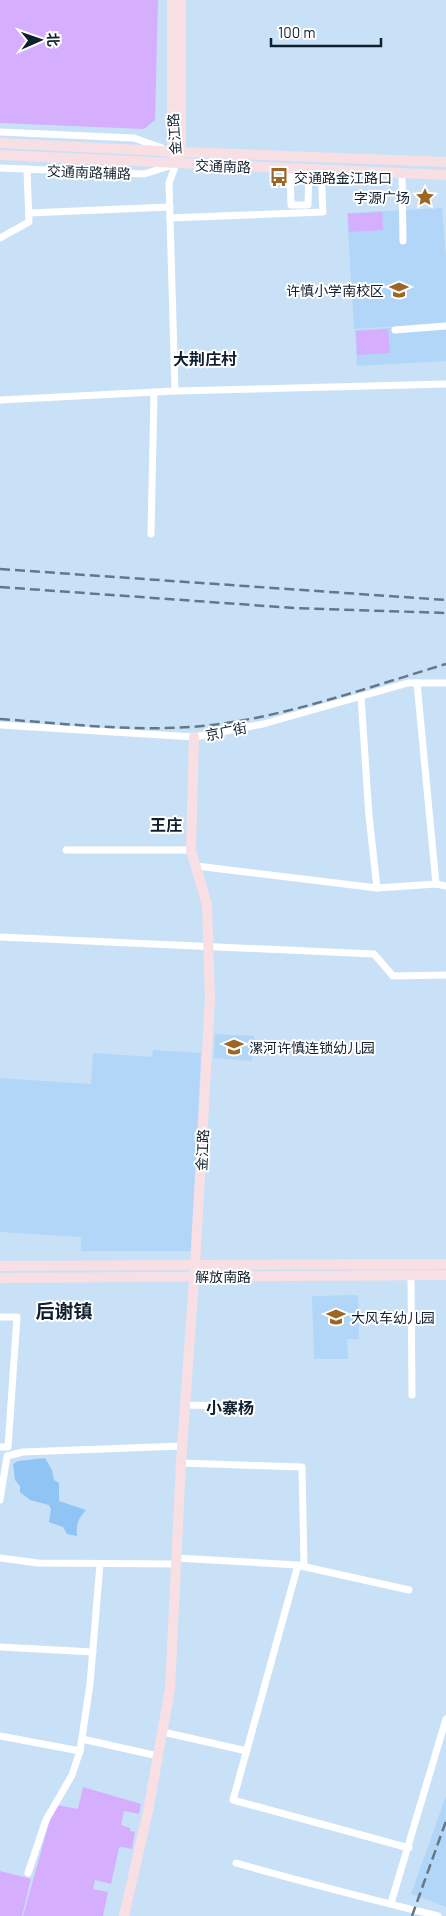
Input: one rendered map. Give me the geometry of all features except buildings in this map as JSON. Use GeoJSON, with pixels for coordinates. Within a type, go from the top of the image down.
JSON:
{"type":"FeatureCollection","features":[{"type":"Feature","properties":{"kind":"main road","name":"金江路"},"geometry":{"type":"LineString","coordinates":[[172,0],[176,164]]}},
{"type":"Feature","properties":{"kind":"main road","name":"金江路"},"geometry":{"type":"LineString","coordinates":[[176,152],[181,0]]}},
{"type":"Feature","properties":{"kind":"main road","name":"交通南路"},"geometry":{"type":"LineString","coordinates":[[0,143],[176,152],[446,162]]}},
{"type":"Feature","properties":{"kind":"main road","name":"交通南路"},"geometry":{"type":"LineString","coordinates":[[0,155],[446,175]]}},
{"type":"Feature","properties":{"kind":"main road"},"geometry":{"type":"LineString","coordinates":[[388,160],[388,173]]}},
{"type":"Feature","properties":{"kind":"main road","name":"金江路"},"geometry":{"type":"LineString","coordinates":[[124,1916],[163,1732],[170,1689],[181,1463],[195,1265],[210,998],[207,906],[191,850],[194,737]]}},
{"type":"Feature","properties":{"kind":"main road","name":"解放南路"},"geometry":{"type":"LineString","coordinates":[[0,1266],[446,1264]]}},
{"type":"Feature","properties":{"kind":"main road","name":"解放南路"},"geometry":{"type":"LineString","coordinates":[[0,1278],[446,1276]]}},
{"type":"Feature","properties":{"kind":"street"},"geometry":{"type":"LineString","coordinates":[[0,132],[134,138],[176,152]]}},
{"type":"Feature","properties":{"kind":"street"},"geometry":{"type":"LineString","coordinates":[[175,391],[169,183],[176,164]]}},
{"type":"Feature","properties":{"kind":"street","name":"交通南路辅路"},"geometry":{"type":"LineString","coordinates":[[0,168],[144,174],[176,164]]}},
{"type":"Feature","properties":{"kind":"street"},"geometry":{"type":"LineString","coordinates":[[290,168],[291,205],[308,205],[309,169]]}},
{"type":"Feature","properties":{"kind":"street"},"geometry":{"type":"LineString","coordinates":[[0,238],[29,222],[27,170]]}},
{"type":"Feature","properties":{"kind":"street"},"geometry":{"type":"LineString","coordinates":[[170,218],[322,212],[321,170]]}},
{"type":"Feature","properties":{"kind":"street"},"geometry":{"type":"LineString","coordinates":[[402,173],[403,241]]}},
{"type":"Feature","properties":{"kind":"street"},"geometry":{"type":"LineString","coordinates":[[29,213],[170,208]]}},
{"type":"Feature","properties":{"kind":"street"},"geometry":{"type":"LineString","coordinates":[[395,330],[446,326]]}},
{"type":"Feature","properties":{"kind":"street"},"geometry":{"type":"LineString","coordinates":[[0,400],[175,391],[446,384]]}},
{"type":"Feature","properties":{"kind":"street"},"geometry":{"type":"LineString","coordinates":[[151,534],[154,392]]}},
{"type":"Feature","properties":{"kind":"street","name":"京广街"},"geometry":{"type":"LineString","coordinates":[[0,725],[194,737],[264,724],[408,683],[446,683]]}},
{"type":"Feature","properties":{"kind":"street"},"geometry":{"type":"LineString","coordinates":[[417,683],[436,884]]}},
{"type":"Feature","properties":{"kind":"street"},"geometry":{"type":"LineString","coordinates":[[361,697],[368,816],[377,888]]}},
{"type":"Feature","properties":{"kind":"street"},"geometry":{"type":"LineString","coordinates":[[66,850],[191,850]]}},
{"type":"Feature","properties":{"kind":"street"},"geometry":{"type":"LineString","coordinates":[[196,866],[377,888],[436,884],[446,886]]}},
{"type":"Feature","properties":{"kind":"street"},"geometry":{"type":"LineString","coordinates":[[0,936],[374,954],[393,976],[446,975]]}},
{"type":"Feature","properties":{"kind":"street"},"geometry":{"type":"LineString","coordinates":[[411,1276],[412,1395]]}},
{"type":"Feature","properties":{"kind":"street"},"geometry":{"type":"LineString","coordinates":[[0,1317],[17,1317],[8,1447],[0,1447]]}},
{"type":"Feature","properties":{"kind":"street"},"geometry":{"type":"LineString","coordinates":[[185,1405],[226,1406]]}},
{"type":"Feature","properties":{"kind":"street"},"geometry":{"type":"LineString","coordinates":[[0,1500],[7,1456],[23,1452],[182,1446]]}},
{"type":"Feature","properties":{"kind":"street"},"geometry":{"type":"LineString","coordinates":[[181,1463],[302,1467],[301,1566],[233,1800],[409,1848]]}},
{"type":"Feature","properties":{"kind":"street"},"geometry":{"type":"LineString","coordinates":[[0,1558],[38,1563],[100,1564],[176,1561],[301,1566],[409,1590]]}},
{"type":"Feature","properties":{"kind":"street"},"geometry":{"type":"LineString","coordinates":[[28,1873],[46,1820],[72,1775],[80,1751],[90,1684],[100,1564]]}},
{"type":"Feature","properties":{"kind":"street"},"geometry":{"type":"LineString","coordinates":[[0,1647],[93,1652]]}},
{"type":"Feature","properties":{"kind":"street"},"geometry":{"type":"LineString","coordinates":[[391,1904],[446,1719]]}},
{"type":"Feature","properties":{"kind":"street"},"geometry":{"type":"LineString","coordinates":[[163,1732],[247,1751]]}},
{"type":"Feature","properties":{"kind":"street"},"geometry":{"type":"LineString","coordinates":[[0,1736],[80,1751]]}},
{"type":"Feature","properties":{"kind":"street"},"geometry":{"type":"LineString","coordinates":[[82,1739],[158,1756]]}},
{"type":"Feature","properties":{"kind":"street"},"geometry":{"type":"LineString","coordinates":[[236,1863],[326,1889],[355,1894],[438,1916]]}},
{"type":"Feature","properties":{"kind":"shaded area"},"geometry":{"type":"Polygon","coordinates":[[[0,0],[158,0],[155,120],[144,129],[0,123],[0,0]]]}},
{"type":"Feature","properties":{"kind":"shaded area","name":"许慎小学南校区"},"geometry":{"type":"Polygon","coordinates":[[[442,208],[446,258],[446,323],[354,329],[347,213],[442,208]]]}},
{"type":"Feature","properties":{"kind":"shaded area"},"geometry":{"type":"Polygon","coordinates":[[[382,212],[383,230],[349,232],[348,214],[382,212]]]}},
{"type":"Feature","properties":{"kind":"shaded area"},"geometry":{"type":"Polygon","coordinates":[[[446,324],[446,361],[357,366],[355,330],[446,324]]]}},
{"type":"Feature","properties":{"kind":"shaded area"},"geometry":{"type":"Polygon","coordinates":[[[388,329],[390,353],[357,355],[356,331],[388,329]]]}},
{"type":"Feature","properties":{"kind":"shaded area","name":"漯河许慎连锁幼儿园"},"geometry":{"type":"Polygon","coordinates":[[[215,1034],[254,1036],[252,1061],[214,1058],[215,1034]]]}},
{"type":"Feature","properties":{"kind":"shaded area"},"geometry":{"type":"Polygon","coordinates":[[[153,1050],[201,1053],[192,1251],[81,1251],[81,1237],[0,1232],[0,1078],[91,1084],[93,1053],[152,1057],[153,1050]]]}},
{"type":"Feature","properties":{"kind":"shaded area","name":"大风车幼儿园"},"geometry":{"type":"Polygon","coordinates":[[[358,1295],[359,1339],[347,1339],[348,1359],[314,1359],[312,1296],[358,1295]]]}},
{"type":"Feature","properties":{"kind":"shaded area"},"geometry":{"type":"Polygon","coordinates":[[[45,1458],[52,1470],[54,1480],[59,1483],[59,1501],[86,1510],[78,1522],[77,1536],[67,1534],[63,1527],[49,1522],[51,1509],[49,1505],[30,1500],[20,1492],[20,1486],[15,1480],[13,1464],[18,1461],[45,1458]]]}},
{"type":"Feature","properties":{"kind":"shaded area"},"geometry":{"type":"Polygon","coordinates":[[[83,1787],[141,1804],[139,1814],[124,1811],[121,1825],[135,1832],[132,1849],[119,1848],[111,1884],[95,1880],[93,1889],[108,1892],[103,1916],[23,1916],[51,1816],[57,1805],[78,1809],[83,1787]]]}},
{"type":"Feature","properties":{"kind":"shaded area"},"geometry":{"type":"Polygon","coordinates":[[[446,1796],[446,1907],[411,1894],[446,1796]]]}},
{"type":"Feature","properties":{"kind":"shaded area"},"geometry":{"type":"Polygon","coordinates":[[[0,1871],[31,1879],[22,1916],[0,1916],[0,1871]]]}},
{"type":"Feature","properties":{"kind":"railway"},"geometry":{"type":"LineString","coordinates":[[0,569],[446,600]]}},
{"type":"Feature","properties":{"kind":"railway"},"geometry":{"type":"LineString","coordinates":[[0,587],[294,608],[446,613]]}},
{"type":"Feature","properties":{"kind":"railway"},"geometry":{"type":"LineString","coordinates":[[0,719],[133,728],[212,725],[301,707],[446,664]]}},
{"type":"Feature","properties":{"kind":"railway"},"geometry":{"type":"LineString","coordinates":[[412,1916],[446,1821]]}},
{"type":"Feature","properties":{"kind":"place","name":"交通路金江路口"},"geometry":{"type":"Point","coordinates":[279,177]}},
{"type":"Feature","properties":{"kind":"place","name":"字源广场"},"geometry":{"type":"Point","coordinates":[425,197]}},
{"type":"Feature","properties":{"kind":"place","name":"许慎小学南校区"},"geometry":{"type":"Point","coordinates":[399,290]}},
{"type":"Feature","properties":{"kind":"place","name":"漯河许慎连锁幼儿园"},"geometry":{"type":"Point","coordinates":[234,1047]}},
{"type":"Feature","properties":{"kind":"place","name":"大风车幼儿园"},"geometry":{"type":"Point","coordinates":[336,1317]}},
{"type":"Feature","properties":{"kind":"district","name":"大荆庄村"},"geometry":{"type":"Point","coordinates":[205,358]}},
{"type":"Feature","properties":{"kind":"district","name":"王庄"},"geometry":{"type":"Point","coordinates":[166,824]}},
{"type":"Feature","properties":{"kind":"district","name":"后谢镇"},"geometry":{"type":"Point","coordinates":[64,1310]}},
{"type":"Feature","properties":{"kind":"district","name":"小寨杨"},"geometry":{"type":"Point","coordinates":[230,1407]}}]}
